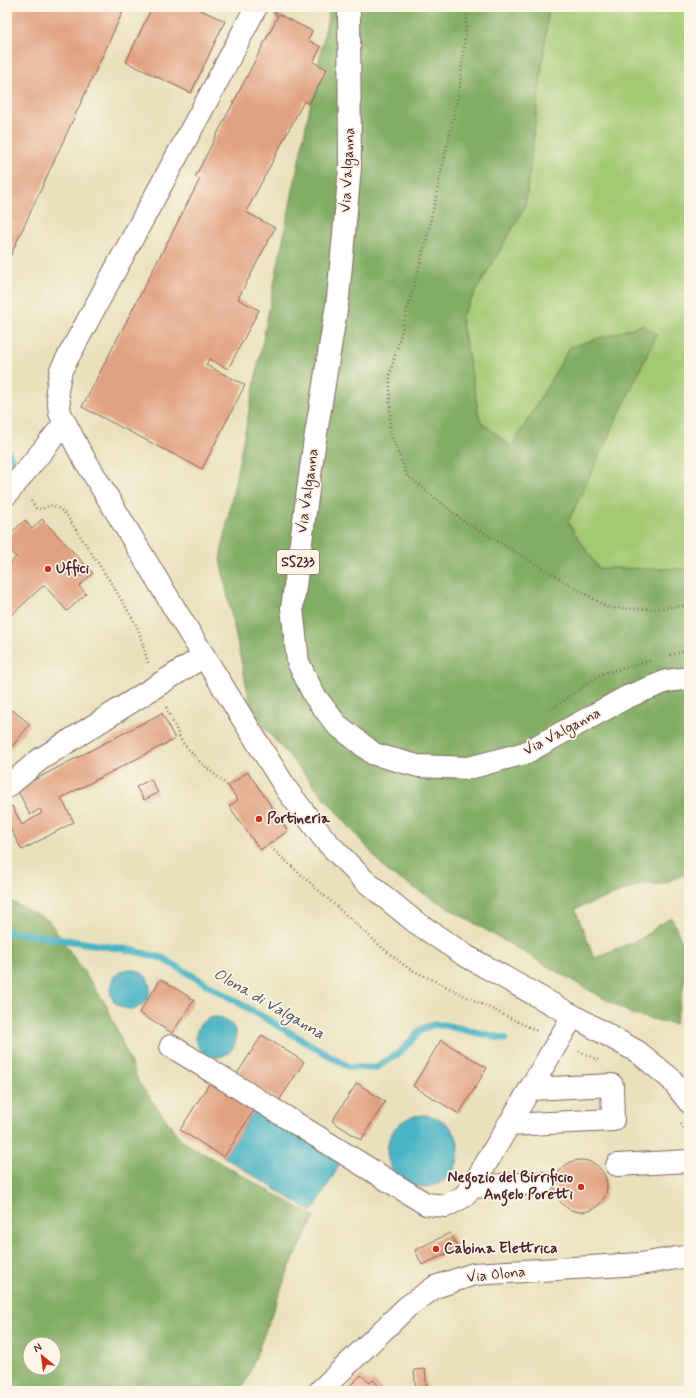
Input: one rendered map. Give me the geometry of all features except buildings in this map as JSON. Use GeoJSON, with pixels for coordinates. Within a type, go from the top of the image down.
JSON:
{"type":"FeatureCollection","features":[{"type":"Feature","properties":{"kind":"main road"},"geometry":{"type":"LineString","coordinates":[[256,7],[208,100],[61,370],[56,390],[60,413],[79,450],[287,790],[325,840],[364,880],[414,921],[466,956],[638,1052],[672,1079],[683,1110]]}},
{"type":"Feature","properties":{"kind":"main road","name":"Via Valganna"},"geometry":{"type":"LineString","coordinates":[[349,7],[350,168],[338,298],[314,446],[292,608],[298,662],[314,695],[336,724],[374,754],[418,766],[469,768],[525,753],[627,697],[667,681],[689,678]]}},
{"type":"Feature","properties":{"kind":"main road"},"geometry":{"type":"LineString","coordinates":[[12,488],[65,422]]}},
{"type":"Feature","properties":{"kind":"main road"},"geometry":{"type":"LineString","coordinates":[[7,787],[39,760],[204,656]]}},
{"type":"Feature","properties":{"kind":"main road"},"geometry":{"type":"LineString","coordinates":[[171,1046],[426,1204],[446,1206],[463,1197],[472,1187],[573,1016]]}},
{"type":"Feature","properties":{"kind":"main road"},"geometry":{"type":"LineString","coordinates":[[508,1125],[613,1120],[612,1085],[530,1089]]}},
{"type":"Feature","properties":{"kind":"main road"},"geometry":{"type":"LineString","coordinates":[[617,1165],[689,1161]]}},
{"type":"Feature","properties":{"kind":"main road"},"geometry":{"type":"LineString","coordinates":[[472,1187],[543,1183]]}},
{"type":"Feature","properties":{"kind":"main road","name":"Via Olona"},"geometry":{"type":"LineString","coordinates":[[320,1391],[407,1307],[435,1286],[474,1274],[640,1264],[689,1256]]}},
{"type":"Feature","properties":{"kind":"path"},"geometry":{"type":"LineString","coordinates":[[468,7],[460,86],[427,237],[390,374],[390,432],[407,475],[462,520],[609,608],[655,609],[689,605]]}},
{"type":"Feature","properties":{"kind":"path"},"geometry":{"type":"LineString","coordinates":[[12,488],[36,508],[41,509],[52,505],[60,508],[67,516],[133,619],[139,631],[150,670]]}},
{"type":"Feature","properties":{"kind":"path"},"geometry":{"type":"LineString","coordinates":[[166,706],[182,742],[198,760],[228,786]]}},
{"type":"Feature","properties":{"kind":"path"},"geometry":{"type":"LineString","coordinates":[[268,845],[386,951],[408,968],[602,1062]]}},
{"type":"Feature","properties":{"kind":"path"},"geometry":{"type":"LineString","coordinates":[[683,1110],[689,1135]]}},
{"type":"Feature","properties":{"kind":"green space"},"geometry":{"type":"Polygon","coordinates":[[[330,7],[549,7],[525,207],[461,317],[480,421],[512,447],[570,347],[642,325],[657,334],[568,522],[598,568],[689,569],[689,872],[662,884],[643,884],[575,909],[594,958],[642,938],[660,924],[672,918],[689,961],[675,1024],[633,1015],[389,873],[252,713],[220,559],[330,7]]]}},
{"type":"Feature","properties":{"kind":"green space"},"geometry":{"type":"Polygon","coordinates":[[[549,7],[689,7],[689,569],[598,568],[568,522],[657,334],[570,347],[512,447],[480,421],[461,317],[525,207],[549,7]]]}},
{"type":"Feature","properties":{"kind":"green space"},"geometry":{"type":"Polygon","coordinates":[[[7,899],[49,921],[107,1006],[139,1083],[182,1141],[315,1217],[290,1266],[249,1374],[241,1391],[7,1391],[7,899]]]}},
{"type":"Feature","properties":{"kind":"water"},"geometry":{"type":"Polygon","coordinates":[[[134,969],[141,972],[147,978],[150,989],[149,997],[141,1006],[134,1009],[126,1009],[119,1006],[111,997],[110,985],[113,978],[122,970],[134,969]]]}},
{"type":"Feature","properties":{"kind":"water"},"geometry":{"type":"Polygon","coordinates":[[[220,1017],[227,1020],[233,1026],[236,1037],[235,1045],[227,1054],[220,1057],[212,1057],[205,1054],[197,1045],[196,1033],[199,1026],[208,1018],[220,1017]]]}},
{"type":"Feature","properties":{"kind":"water"},"geometry":{"type":"Polygon","coordinates":[[[256,1107],[343,1159],[312,1212],[224,1157],[256,1107]]]}},
{"type":"Feature","properties":{"kind":"water"},"geometry":{"type":"Polygon","coordinates":[[[423,1115],[443,1121],[453,1131],[459,1151],[453,1171],[443,1181],[423,1187],[403,1181],[393,1171],[387,1151],[393,1131],[403,1121],[423,1115]]]}},
{"type":"Feature","properties":{"kind":"waterway","name":"Olona di Valganna"},"geometry":{"type":"LineString","coordinates":[[7,449],[12,460]]}},
{"type":"Feature","properties":{"kind":"waterway","name":"Olona di Valganna"},"geometry":{"type":"LineString","coordinates":[[7,931],[130,950],[162,958],[349,1067],[375,1068],[399,1053],[421,1030],[431,1025],[444,1025],[505,1039]]}},
{"type":"Feature","properties":{"kind":"place","name":"Uffici"},"geometry":{"type":"Point","coordinates":[48,569]}},
{"type":"Feature","properties":{"kind":"place","name":"Portineria"},"geometry":{"type":"Point","coordinates":[259,819]}},
{"type":"Feature","properties":{"kind":"place","name":"Negozio del Birrificio Angelo Poretti"},"geometry":{"type":"Point","coordinates":[581,1187]}},
{"type":"Feature","properties":{"kind":"place","name":"Cabina Elettrica"},"geometry":{"type":"Point","coordinates":[436,1249]}}]}
